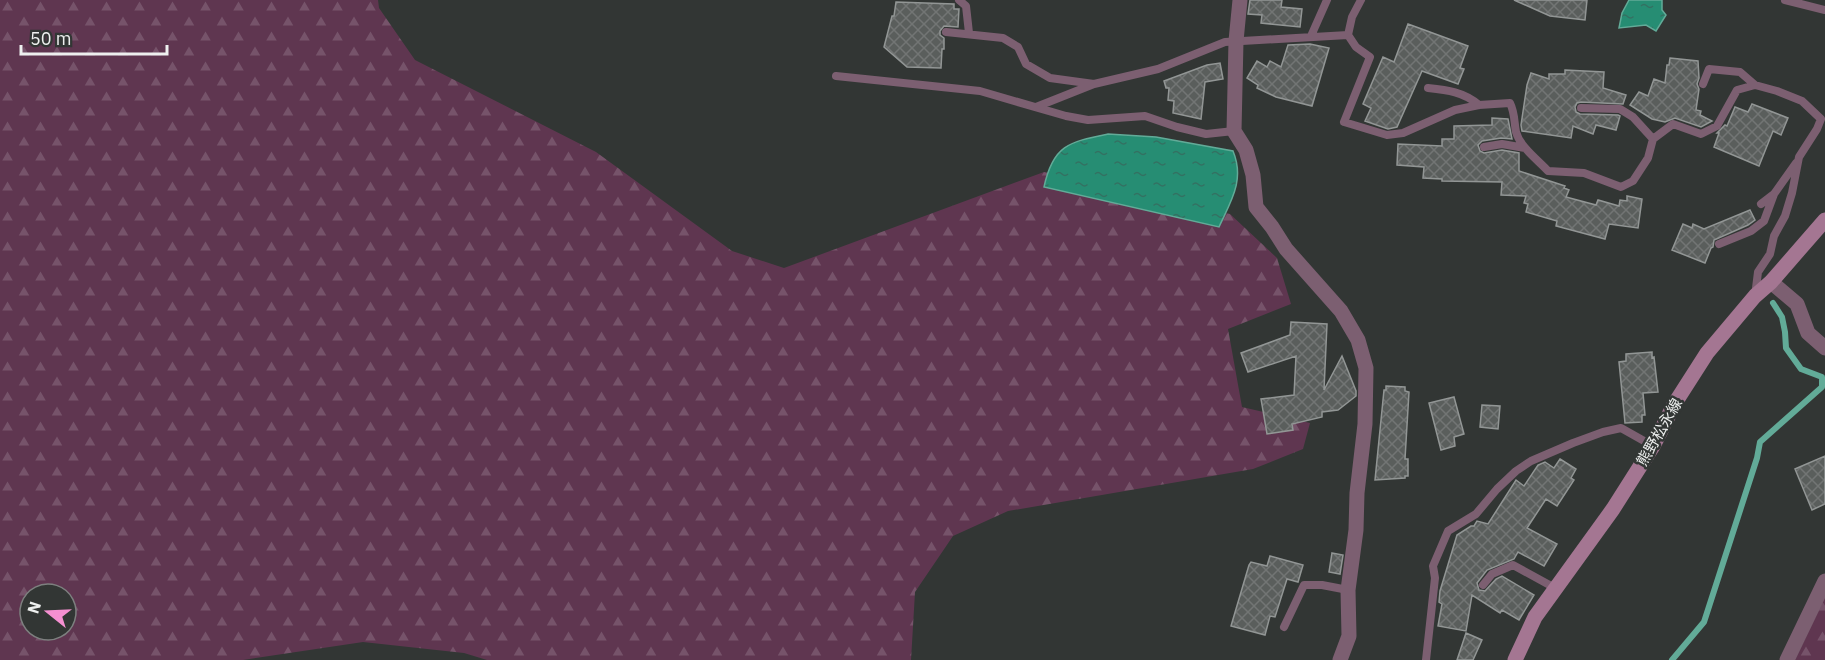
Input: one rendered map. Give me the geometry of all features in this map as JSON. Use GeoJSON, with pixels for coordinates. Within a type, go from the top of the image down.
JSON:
{"type":"FeatureCollection","features":[{"type":"Feature","properties":{"kind":"main road","name":"熊野松永線"},"geometry":{"type":"LineString","coordinates":[[1515,660],[1535,617],[1613,509],[1707,353],[1755,296],[1771,282],[1825,220]]}},
{"type":"Feature","properties":{"kind":"street"},"geometry":{"type":"LineString","coordinates":[[1240,0],[1236,41],[1234,131],[1246,150],[1256,207],[1272,226],[1286,249],[1341,311],[1358,340],[1366,368],[1365,424],[1356,493],[1356,530],[1348,590],[1349,636],[1340,660]]}},
{"type":"Feature","properties":{"kind":"street"},"geometry":{"type":"LineString","coordinates":[[1771,282],[1797,304],[1808,333],[1825,348]]}},
{"type":"Feature","properties":{"kind":"street"},"geometry":{"type":"LineString","coordinates":[[1787,660],[1825,581]]}},
{"type":"Feature","properties":{"kind":"lane"},"geometry":{"type":"LineString","coordinates":[[959,0],[966,6],[969,33]]}},
{"type":"Feature","properties":{"kind":"lane"},"geometry":{"type":"LineString","coordinates":[[1311,36],[1327,0]]}},
{"type":"Feature","properties":{"kind":"lane"},"geometry":{"type":"LineString","coordinates":[[1361,0],[1352,17],[1348,35],[1356,47],[1370,57],[1344,122],[1387,135],[1403,132],[1455,110],[1479,105],[1510,103],[1514,112],[1517,135],[1525,148],[1548,171],[1584,173],[1621,187],[1633,181],[1648,158],[1653,139],[1673,124],[1701,134],[1717,126],[1737,90],[1755,85]]}},
{"type":"Feature","properties":{"kind":"lane"},"geometry":{"type":"LineString","coordinates":[[1785,0],[1825,10]]}},
{"type":"Feature","properties":{"kind":"lane"},"geometry":{"type":"LineString","coordinates":[[946,32],[1003,38],[1018,47],[1026,64],[1050,78],[1094,84]]}},
{"type":"Feature","properties":{"kind":"lane"},"geometry":{"type":"LineString","coordinates":[[1035,107],[1094,84],[1158,69],[1225,42],[1348,35]]}},
{"type":"Feature","properties":{"kind":"lane"},"geometry":{"type":"LineString","coordinates":[[1703,84],[1709,69],[1740,72],[1755,85],[1802,101],[1821,119],[1817,129],[1774,194],[1764,221],[1751,231],[1719,244]]}},
{"type":"Feature","properties":{"kind":"lane"},"geometry":{"type":"LineString","coordinates":[[836,76],[980,91],[1066,116],[1088,120],[1145,116],[1206,134],[1234,131]]}},
{"type":"Feature","properties":{"kind":"lane"},"geometry":{"type":"LineString","coordinates":[[1428,88],[1469,96],[1479,105]]}},
{"type":"Feature","properties":{"kind":"lane"},"geometry":{"type":"LineString","coordinates":[[1581,108],[1620,110],[1633,117],[1653,139]]}},
{"type":"Feature","properties":{"kind":"lane"},"geometry":{"type":"LineString","coordinates":[[1484,147],[1502,144],[1525,148]]}},
{"type":"Feature","properties":{"kind":"lane"},"geometry":{"type":"LineString","coordinates":[[1755,296],[1758,272],[1770,254],[1774,236],[1785,216],[1799,157]]}},
{"type":"Feature","properties":{"kind":"lane"},"geometry":{"type":"LineString","coordinates":[[1761,204],[1774,194]]}},
{"type":"Feature","properties":{"kind":"lane"},"geometry":{"type":"LineString","coordinates":[[1426,660],[1435,578],[1433,566],[1448,531],[1476,514],[1516,471],[1531,461],[1573,443],[1621,428],[1653,446]]}},
{"type":"Feature","properties":{"kind":"lane"},"geometry":{"type":"LineString","coordinates":[[1483,585],[1492,574],[1513,565],[1555,588]]}},
{"type":"Feature","properties":{"kind":"lane"},"geometry":{"type":"LineString","coordinates":[[1284,627],[1304,585],[1322,585],[1348,590]]}},
{"type":"Feature","properties":{"kind":"green space"},"geometry":{"type":"Polygon","coordinates":[[[0,0],[378,0],[379,8],[415,60],[596,152],[732,251],[784,268],[1044,172],[1230,214],[1277,258],[1291,304],[1228,329],[1242,407],[1310,423],[1303,449],[1253,469],[1008,511],[953,536],[915,592],[911,660],[487,660],[464,653],[363,642],[243,660],[0,660],[0,0]]]}},
{"type":"Feature","properties":{"kind":"green space"},"geometry":{"type":"Polygon","coordinates":[[[1825,597],[1825,660],[1795,660],[1825,597]]]}},
{"type":"Feature","properties":{"kind":"water"},"geometry":{"type":"Polygon","coordinates":[[[1629,0],[1662,0],[1662,10],[1666,15],[1656,31],[1646,25],[1619,28],[1622,13],[1629,0]]]}},
{"type":"Feature","properties":{"kind":"water"},"geometry":{"type":"Polygon","coordinates":[[[1108,134],[1156,137],[1233,151],[1238,171],[1237,181],[1232,199],[1219,227],[1044,187],[1052,162],[1065,148],[1073,143],[1108,134]]]}},
{"type":"Feature","properties":{"kind":"building"},"geometry":{"type":"Polygon","coordinates":[[[1250,0],[1282,0],[1281,7],[1302,9],[1300,27],[1261,23],[1262,15],[1248,14],[1250,0]]]}},
{"type":"Feature","properties":{"kind":"building"},"geometry":{"type":"Polygon","coordinates":[[[1514,0],[1587,0],[1585,20],[1550,16],[1514,0]]]}},
{"type":"Feature","properties":{"kind":"building"},"geometry":{"type":"Polygon","coordinates":[[[896,2],[954,4],[954,9],[959,9],[958,27],[944,26],[940,31],[940,35],[944,38],[941,68],[907,67],[884,47],[896,2]]]}},
{"type":"Feature","properties":{"kind":"building"},"geometry":{"type":"Polygon","coordinates":[[[1408,24],[1468,46],[1460,68],[1464,69],[1458,84],[1422,71],[1397,127],[1388,129],[1365,121],[1371,108],[1363,104],[1383,57],[1394,62],[1408,24]]]}},
{"type":"Feature","properties":{"kind":"building"},"geometry":{"type":"Polygon","coordinates":[[[1310,44],[1329,48],[1312,106],[1276,97],[1257,88],[1258,85],[1247,78],[1257,61],[1267,67],[1270,61],[1281,67],[1288,45],[1310,44]]]}},
{"type":"Feature","properties":{"kind":"building"},"geometry":{"type":"Polygon","coordinates":[[[1670,58],[1698,61],[1697,84],[1699,89],[1696,110],[1701,111],[1700,115],[1712,121],[1701,127],[1675,118],[1665,122],[1652,119],[1630,105],[1639,92],[1648,96],[1654,79],[1665,83],[1670,58]]]}},
{"type":"Feature","properties":{"kind":"building"},"geometry":{"type":"Polygon","coordinates":[[[1220,63],[1223,79],[1205,82],[1201,119],[1173,113],[1174,101],[1168,100],[1169,88],[1166,88],[1164,81],[1207,65],[1220,63]]]}},
{"type":"Feature","properties":{"kind":"building"},"geometry":{"type":"Polygon","coordinates":[[[1565,70],[1604,72],[1603,88],[1626,95],[1623,104],[1581,102],[1575,107],[1576,112],[1580,114],[1620,116],[1616,130],[1596,125],[1593,134],[1573,126],[1571,138],[1522,131],[1527,85],[1531,73],[1549,79],[1549,74],[1565,74],[1565,70]]]}},
{"type":"Feature","properties":{"kind":"building"},"geometry":{"type":"Polygon","coordinates":[[[1752,104],[1788,118],[1781,135],[1773,131],[1759,166],[1714,147],[1719,133],[1717,133],[1725,125],[1727,126],[1735,107],[1748,112],[1752,104]]]}},
{"type":"Feature","properties":{"kind":"building"},"geometry":{"type":"Polygon","coordinates":[[[1492,118],[1508,119],[1512,139],[1482,141],[1478,145],[1480,151],[1484,153],[1502,150],[1519,153],[1519,171],[1565,186],[1564,188],[1569,190],[1566,197],[1596,205],[1598,200],[1619,206],[1620,200],[1627,201],[1627,196],[1642,199],[1638,228],[1609,224],[1605,239],[1556,226],[1557,221],[1526,212],[1528,204],[1524,203],[1526,196],[1501,195],[1502,182],[1442,181],[1442,179],[1423,178],[1424,167],[1397,165],[1398,144],[1442,146],[1442,139],[1454,139],[1454,126],[1492,125],[1492,118]]]}},
{"type":"Feature","properties":{"kind":"building"},"geometry":{"type":"Polygon","coordinates":[[[1750,210],[1755,220],[1714,240],[1705,263],[1672,250],[1683,224],[1692,228],[1693,224],[1704,229],[1750,210]]]}},
{"type":"Feature","properties":{"kind":"building"},"geometry":{"type":"Polygon","coordinates":[[[1291,322],[1327,324],[1324,390],[1342,356],[1356,396],[1338,410],[1322,412],[1322,417],[1292,424],[1293,430],[1267,434],[1261,399],[1294,395],[1296,356],[1248,372],[1241,353],[1290,335],[1291,322]]]}},
{"type":"Feature","properties":{"kind":"building"},"geometry":{"type":"Polygon","coordinates":[[[1652,352],[1658,392],[1643,393],[1645,415],[1642,415],[1642,422],[1625,423],[1619,362],[1626,361],[1626,354],[1652,352]]]}},
{"type":"Feature","properties":{"kind":"building"},"geometry":{"type":"Polygon","coordinates":[[[1386,386],[1405,387],[1405,391],[1409,392],[1405,459],[1408,459],[1408,476],[1375,480],[1384,390],[1386,386]]]}},
{"type":"Feature","properties":{"kind":"building"},"geometry":{"type":"Polygon","coordinates":[[[1454,397],[1464,434],[1454,437],[1455,446],[1441,450],[1429,403],[1454,397]]]}},
{"type":"Feature","properties":{"kind":"building"},"geometry":{"type":"Polygon","coordinates":[[[1482,405],[1500,406],[1498,429],[1480,427],[1482,405]]]}},
{"type":"Feature","properties":{"kind":"building"},"geometry":{"type":"Polygon","coordinates":[[[1825,456],[1825,504],[1812,510],[1795,469],[1825,456]]]}},
{"type":"Feature","properties":{"kind":"building"},"geometry":{"type":"Polygon","coordinates":[[[1560,459],[1576,469],[1571,478],[1574,480],[1557,506],[1546,499],[1527,528],[1557,544],[1544,566],[1518,552],[1514,559],[1487,570],[1477,583],[1479,590],[1485,591],[1502,576],[1534,595],[1519,620],[1502,610],[1500,613],[1472,595],[1466,631],[1438,626],[1442,604],[1439,602],[1440,591],[1457,535],[1474,526],[1477,521],[1488,524],[1516,480],[1524,486],[1538,465],[1545,462],[1554,468],[1560,459]]]}},
{"type":"Feature","properties":{"kind":"building"},"geometry":{"type":"Polygon","coordinates":[[[1332,553],[1343,555],[1340,574],[1329,572],[1332,553]]]}},
{"type":"Feature","properties":{"kind":"building"},"geometry":{"type":"Polygon","coordinates":[[[1270,556],[1303,565],[1298,582],[1287,579],[1275,617],[1270,616],[1265,635],[1231,626],[1249,565],[1251,562],[1267,566],[1270,556]]]}},
{"type":"Feature","properties":{"kind":"building"},"geometry":{"type":"Polygon","coordinates":[[[1466,633],[1482,640],[1473,660],[1457,660],[1466,633]]]}},
{"type":"Feature","properties":{"kind":"waterway"},"geometry":{"type":"LineString","coordinates":[[1672,660],[1704,622],[1757,458],[1760,442],[1822,387],[1822,377],[1801,369],[1786,348],[1782,317],[1773,303]]}}]}
